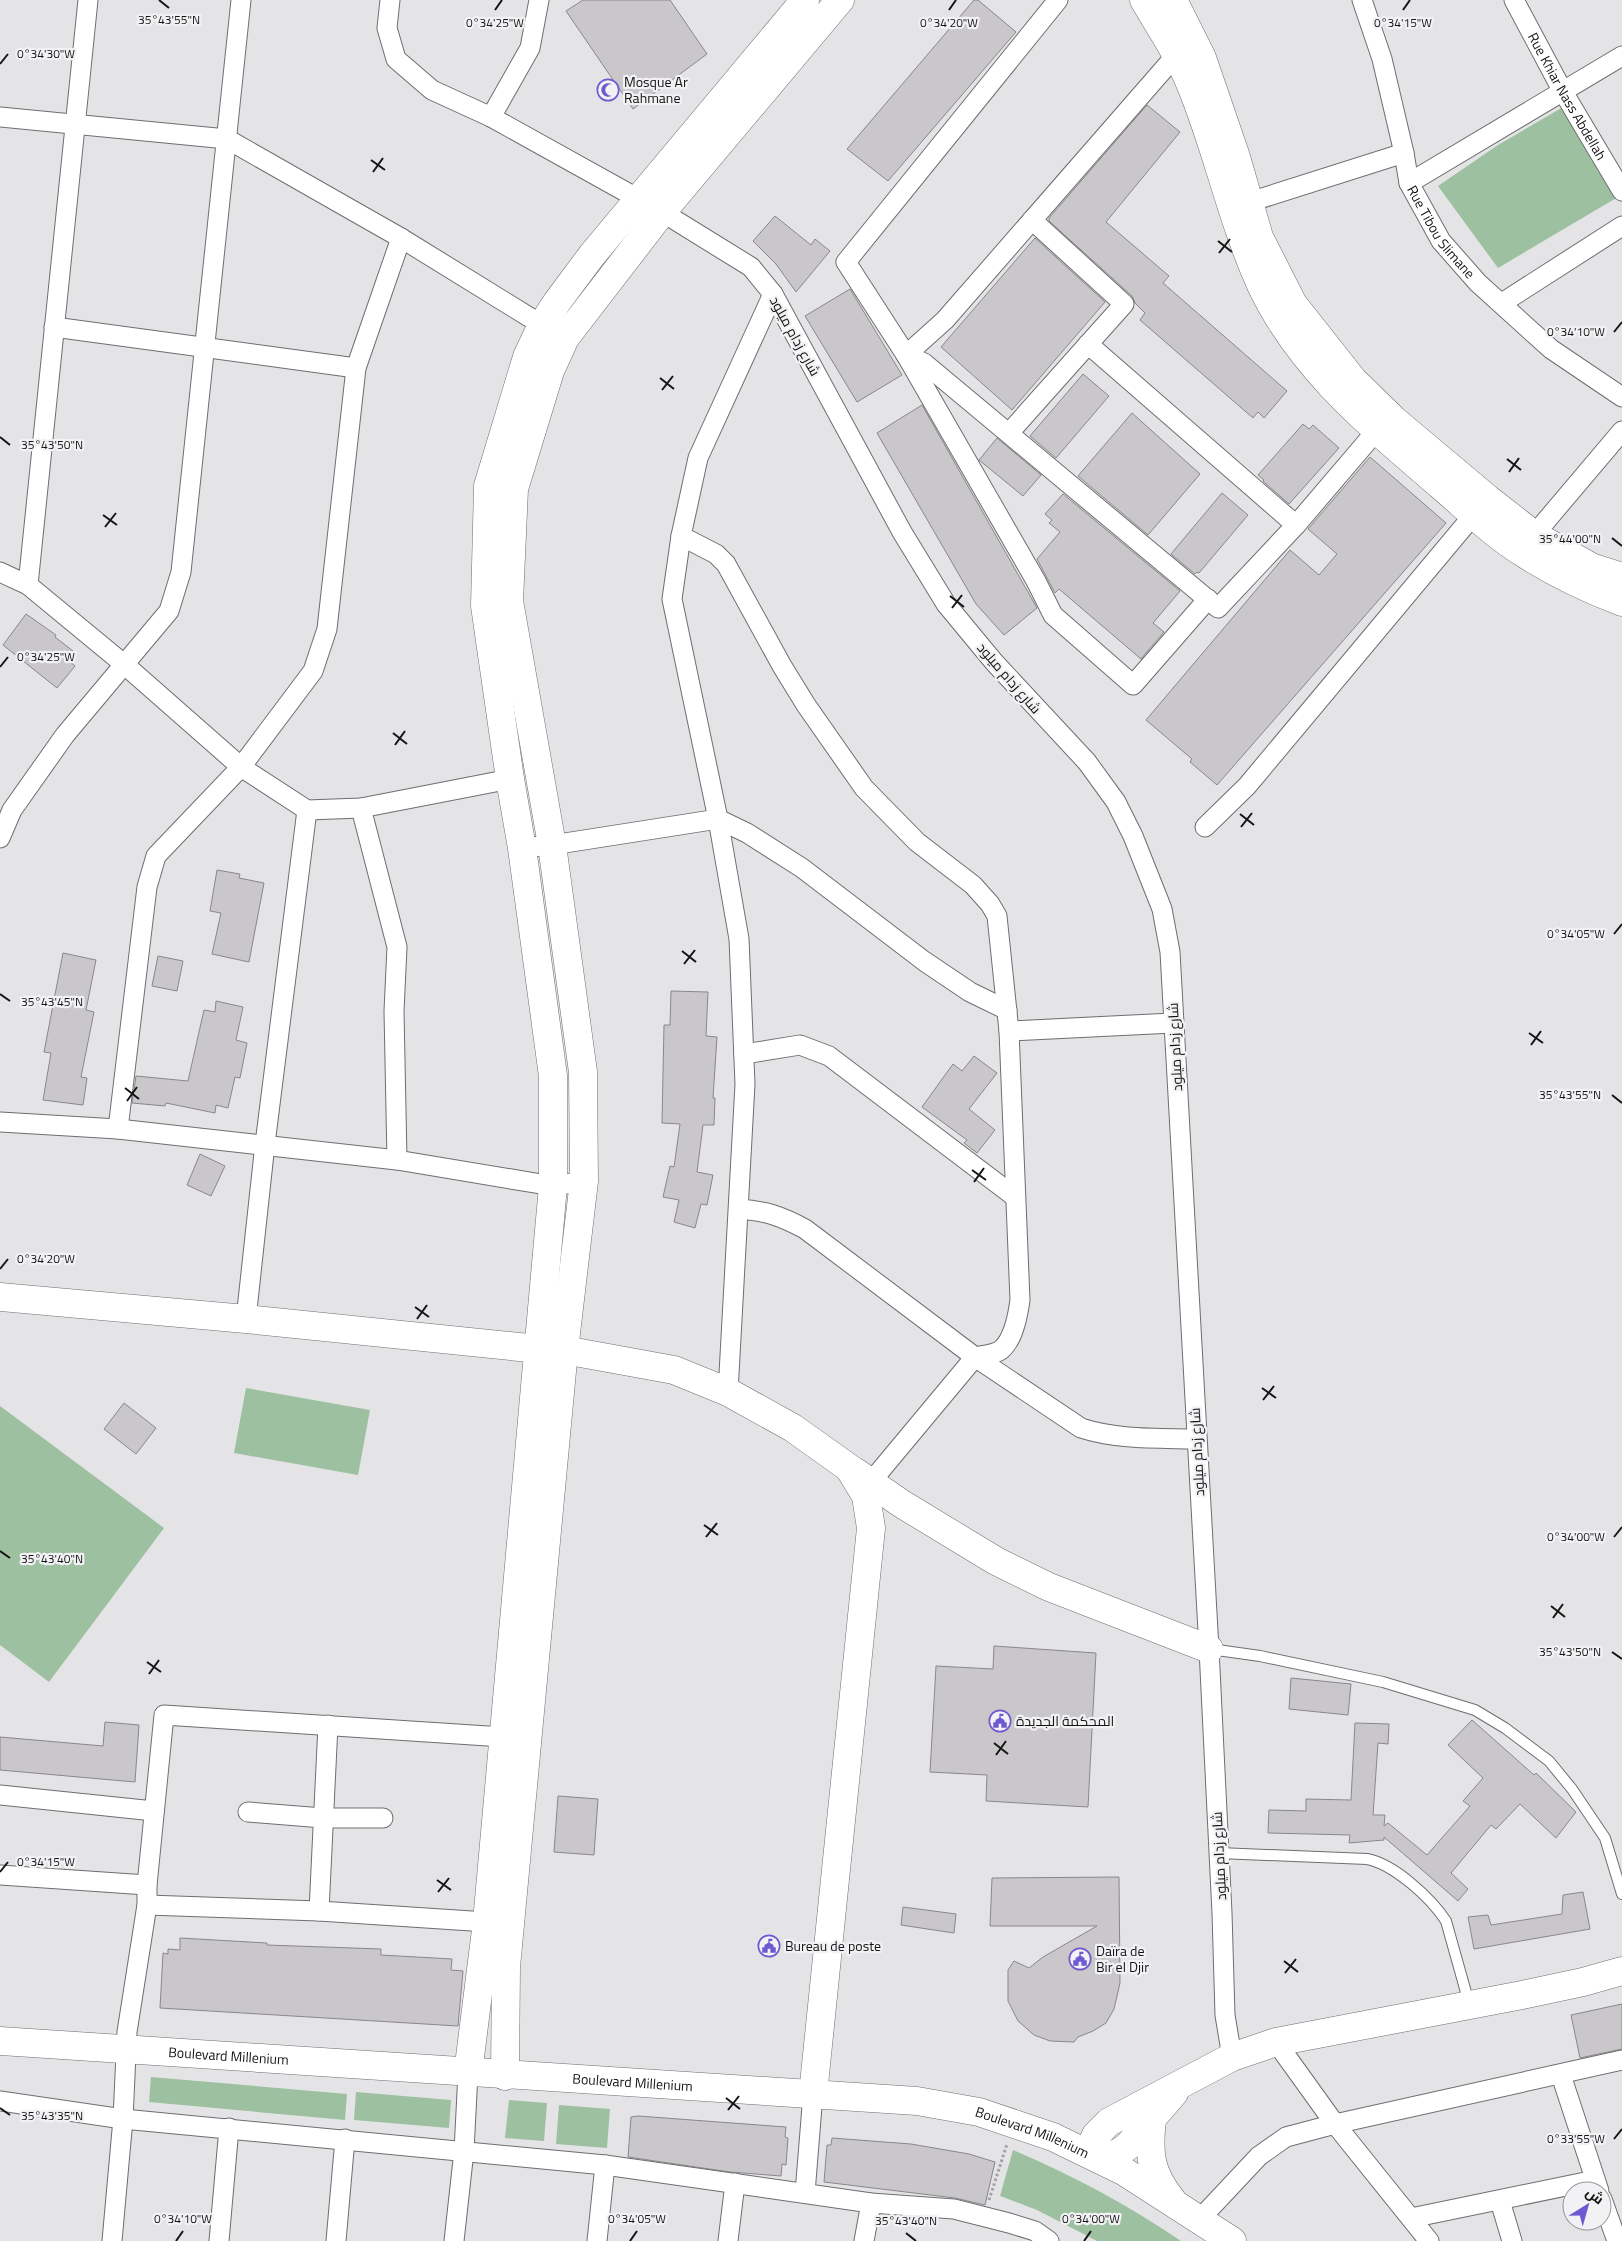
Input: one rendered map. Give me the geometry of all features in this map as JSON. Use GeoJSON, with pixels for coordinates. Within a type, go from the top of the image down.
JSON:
{"type":"FeatureCollection","features":[{"type":"Feature","properties":{"kind":"main road"},"geometry":{"type":"LineString","coordinates":[[468,2073],[487,1922],[503,1737],[551,1350],[584,1181],[583,1072],[552,845],[509,601],[514,489],[550,371],[565,338],[651,206],[805,0]]}},
{"type":"Feature","properties":{"kind":"main road"},"geometry":{"type":"LineString","coordinates":[[505,2076],[506,1967],[551,1350],[553,1076],[522,848],[485,606],[488,486],[527,358],[542,324],[592,256],[651,206],[840,0]]}},
{"type":"Feature","properties":{"kind":"main road"},"geometry":{"type":"LineString","coordinates":[[1144,0],[1177,54],[1193,89],[1240,205],[1261,285],[1292,340],[1338,395],[1377,430],[1481,507],[1582,587],[1622,602]]}},
{"type":"Feature","properties":{"kind":"main road"},"geometry":{"type":"LineString","coordinates":[[1173,0],[1202,58],[1236,157],[1240,205],[1294,304],[1353,380],[1481,507]]}},
{"type":"Feature","properties":{"kind":"main road"},"geometry":{"type":"LineString","coordinates":[[1529,545],[1622,577]]}},
{"type":"Feature","properties":{"kind":"main road"},"geometry":{"type":"LineString","coordinates":[[0,1297],[246,1319],[551,1350],[674,1370],[728,1392],[794,1428],[860,1475],[996,1561],[1040,1582],[1209,1649]]}},
{"type":"Feature","properties":{"kind":"main road"},"geometry":{"type":"LineString","coordinates":[[813,2094],[871,1528],[866,1496],[860,1475]]}},
{"type":"Feature","properties":{"kind":"main road"},"geometry":{"type":"LineString","coordinates":[[1095,2156],[1096,2135],[1102,2128],[1145,2113],[1182,2084],[1232,2057],[1276,2042],[1583,1982],[1622,1971]]}},
{"type":"Feature","properties":{"kind":"main road","name":"Boulevard Millenium"},"geometry":{"type":"LineString","coordinates":[[0,2041],[505,2076],[917,2101],[979,2112],[1053,2137],[1095,2156],[1174,2203],[1232,2241]]}},
{"type":"Feature","properties":{"kind":"main road"},"geometry":{"type":"LineString","coordinates":[[1053,2137],[1090,2120],[1145,2113]]}},
{"type":"Feature","properties":{"kind":"main road"},"geometry":{"type":"LineString","coordinates":[[1145,2113],[1150,2157],[1162,2188],[1174,2203]]}},
{"type":"Feature","properties":{"kind":"street"},"geometry":{"type":"LineString","coordinates":[[28,585],[88,0]]}},
{"type":"Feature","properties":{"kind":"street"},"geometry":{"type":"LineString","coordinates":[[0,838],[12,810],[65,735],[169,611],[181,572],[241,0]]}},
{"type":"Feature","properties":{"kind":"street","name":"شارع زدام ميلود"},"geometry":{"type":"LineString","coordinates":[[390,0],[387,28],[396,59],[432,90],[491,117],[651,206],[751,267],[772,294],[902,532],[946,604],[1006,675],[1087,762],[1116,802],[1133,836],[1162,909],[1170,952],[1209,1649],[1225,2015],[1232,2057]]}},
{"type":"Feature","properties":{"kind":"street"},"geometry":{"type":"LineString","coordinates":[[491,117],[530,48],[539,0]]}},
{"type":"Feature","properties":{"kind":"street"},"geometry":{"type":"LineString","coordinates":[[1058,0],[846,262],[906,355],[1036,581],[1053,615],[1133,686],[1208,600]]}},
{"type":"Feature","properties":{"kind":"street","name":"Rue Tibou Slimane"},"geometry":{"type":"LineString","coordinates":[[1362,0],[1382,58],[1409,183],[1441,241],[1478,283],[1551,349],[1622,397]]}},
{"type":"Feature","properties":{"kind":"street","name":"Rue Khiar Nass Abdellah"},"geometry":{"type":"LineString","coordinates":[[1514,0],[1562,90],[1622,191]]}},
{"type":"Feature","properties":{"kind":"street"},"geometry":{"type":"LineString","coordinates":[[906,355],[945,320],[1177,54]]}},
{"type":"Feature","properties":{"kind":"street"},"geometry":{"type":"LineString","coordinates":[[1409,183],[1562,90],[1622,56]]}},
{"type":"Feature","properties":{"kind":"street"},"geometry":{"type":"LineString","coordinates":[[0,117],[226,139],[401,238],[542,324]]}},
{"type":"Feature","properties":{"kind":"street"},"geometry":{"type":"LineString","coordinates":[[1240,205],[1404,153]]}},
{"type":"Feature","properties":{"kind":"street"},"geometry":{"type":"LineString","coordinates":[[1009,434],[1124,304],[1032,220]]}},
{"type":"Feature","properties":{"kind":"street"},"geometry":{"type":"LineString","coordinates":[[1502,303],[1622,226]]}},
{"type":"Feature","properties":{"kind":"street"},"geometry":{"type":"LineString","coordinates":[[118,1129],[147,888],[156,856],[241,767],[313,671],[327,629],[356,368],[401,238]]}},
{"type":"Feature","properties":{"kind":"street"},"geometry":{"type":"LineString","coordinates":[[728,1392],[746,1084],[739,939],[718,819],[672,599],[681,536],[698,458],[772,294]]}},
{"type":"Feature","properties":{"kind":"street"},"geometry":{"type":"LineString","coordinates":[[54,327],[356,368]]}},
{"type":"Feature","properties":{"kind":"street"},"geometry":{"type":"LineString","coordinates":[[1088,344],[1296,525]]}},
{"type":"Feature","properties":{"kind":"street"},"geometry":{"type":"LineString","coordinates":[[906,355],[924,363],[1218,608],[1296,525],[1377,430]]}},
{"type":"Feature","properties":{"kind":"street"},"geometry":{"type":"LineString","coordinates":[[1529,545],[1622,431]]}},
{"type":"Feature","properties":{"kind":"street"},"geometry":{"type":"LineString","coordinates":[[1205,827],[1246,786],[1481,507]]}},
{"type":"Feature","properties":{"kind":"street"},"geometry":{"type":"LineString","coordinates":[[681,536],[716,554],[726,564],[782,666],[806,705],[864,788],[917,842],[973,885],[990,904],[997,916],[1009,1031],[1019,1309],[1008,1340],[1001,1350],[975,1357],[860,1475]]}},
{"type":"Feature","properties":{"kind":"street"},"geometry":{"type":"LineString","coordinates":[[0,572],[28,585],[125,665],[241,767],[307,810],[361,808],[510,779]]}},
{"type":"Feature","properties":{"kind":"street"},"geometry":{"type":"LineString","coordinates":[[361,808],[397,947],[394,1011],[397,1160]]}},
{"type":"Feature","properties":{"kind":"street"},"geometry":{"type":"LineString","coordinates":[[246,1319],[265,1144],[307,810]]}},
{"type":"Feature","properties":{"kind":"street"},"geometry":{"type":"LineString","coordinates":[[522,848],[718,819],[747,833],[802,868],[917,956],[970,992],[1007,1010]]}},
{"type":"Feature","properties":{"kind":"street"},"geometry":{"type":"LineString","coordinates":[[1009,1031],[1173,1023]]}},
{"type":"Feature","properties":{"kind":"street"},"geometry":{"type":"LineString","coordinates":[[744,1054],[800,1044],[830,1056],[1015,1197]]}},
{"type":"Feature","properties":{"kind":"street"},"geometry":{"type":"LineString","coordinates":[[0,1122],[118,1129],[265,1144],[397,1160],[553,1186],[584,1181]]}},
{"type":"Feature","properties":{"kind":"street"},"geometry":{"type":"LineString","coordinates":[[739,1209],[760,1210],[780,1216],[805,1229],[975,1357],[1081,1428],[1099,1434],[1123,1437],[1196,1439]]}},
{"type":"Feature","properties":{"kind":"street"},"geometry":{"type":"LineString","coordinates":[[112,2241],[123,2118],[126,2050],[146,1904],[164,1715],[503,1737]]}},
{"type":"Feature","properties":{"kind":"street"},"geometry":{"type":"LineString","coordinates":[[319,1911],[328,1725]]}},
{"type":"Feature","properties":{"kind":"street"},"geometry":{"type":"LineString","coordinates":[[0,1795],[154,1811]]}},
{"type":"Feature","properties":{"kind":"street"},"geometry":{"type":"LineString","coordinates":[[248,1812],[324,1818],[383,1818]]}},
{"type":"Feature","properties":{"kind":"street"},"geometry":{"type":"LineString","coordinates":[[0,1875],[147,1885]]}},
{"type":"Feature","properties":{"kind":"street"},"geometry":{"type":"LineString","coordinates":[[146,1904],[319,1911],[487,1922]]}},
{"type":"Feature","properties":{"kind":"street"},"geometry":{"type":"LineString","coordinates":[[1276,2042],[1335,2124],[1429,2241]]}},
{"type":"Feature","properties":{"kind":"street"},"geometry":{"type":"LineString","coordinates":[[1199,2220],[1259,2156],[1286,2137],[1335,2124],[1622,2060]]}},
{"type":"Feature","properties":{"kind":"street"},"geometry":{"type":"LineString","coordinates":[[454,2241],[464,2151],[468,2073]]}},
{"type":"Feature","properties":{"kind":"street"},"geometry":{"type":"LineString","coordinates":[[1560,2075],[1595,2181]]}},
{"type":"Feature","properties":{"kind":"street"},"geometry":{"type":"LineString","coordinates":[[805,2193],[813,2094]]}},
{"type":"Feature","properties":{"kind":"street"},"geometry":{"type":"LineString","coordinates":[[0,2101],[123,2118],[605,2165],[870,2203],[954,2210],[984,2216],[1041,2238]]}},
{"type":"Feature","properties":{"kind":"street"},"geometry":{"type":"LineString","coordinates":[[219,2241],[229,2128]]}},
{"type":"Feature","properties":{"kind":"street"},"geometry":{"type":"LineString","coordinates":[[336,2241],[345,2139]]}},
{"type":"Feature","properties":{"kind":"street"},"geometry":{"type":"LineString","coordinates":[[597,2241],[605,2165]]}},
{"type":"Feature","properties":{"kind":"street"},"geometry":{"type":"LineString","coordinates":[[728,2241],[735,2183]]}},
{"type":"Feature","properties":{"kind":"street"},"geometry":{"type":"LineString","coordinates":[[1411,2218],[1562,2191]]}},
{"type":"Feature","properties":{"kind":"street"},"geometry":{"type":"LineString","coordinates":[[1500,2201],[1512,2241]]}},
{"type":"Feature","properties":{"kind":"street"},"geometry":{"type":"LineString","coordinates":[[864,2241],[870,2203]]}},
{"type":"Feature","properties":{"kind":"street"},"geometry":{"type":"LineString","coordinates":[[1612,2227],[1617,2241]]}},
{"type":"Feature","properties":{"kind":"lane"},"geometry":{"type":"LineString","coordinates":[[1209,1649],[1260,1656],[1383,1682],[1475,1710],[1505,1728],[1548,1761],[1572,1789],[1604,1838],[1622,1894]]}},
{"type":"Feature","properties":{"kind":"lane"},"geometry":{"type":"LineString","coordinates":[[1219,1853],[1380,1861],[1406,1880],[1441,1913],[1446,1921],[1470,2005]]}},
{"type":"Feature","properties":{"kind":"path"},"geometry":{"type":"LineString","coordinates":[[984,2216],[1013,2124]]}},
{"type":"Feature","properties":{"kind":"green space"},"geometry":{"type":"Polygon","coordinates":[[[1563,107],[1618,197],[1498,268],[1438,186],[1498,145],[1563,107]]]}},
{"type":"Feature","properties":{"kind":"green space"},"geometry":{"type":"Polygon","coordinates":[[[246,1388],[370,1410],[358,1475],[234,1453],[246,1388]]]}},
{"type":"Feature","properties":{"kind":"green space"},"geometry":{"type":"Polygon","coordinates":[[[0,1406],[164,1528],[49,1682],[0,1645],[0,1406]]]}},
{"type":"Feature","properties":{"kind":"green space"},"geometry":{"type":"Polygon","coordinates":[[[151,2077],[347,2094],[345,2120],[149,2102],[151,2077]]]}},
{"type":"Feature","properties":{"kind":"green space"},"geometry":{"type":"Polygon","coordinates":[[[356,2092],[451,2100],[449,2128],[354,2120],[356,2092]]]}},
{"type":"Feature","properties":{"kind":"green space"},"geometry":{"type":"Polygon","coordinates":[[[509,2100],[547,2103],[544,2141],[505,2138],[509,2100]]]}},
{"type":"Feature","properties":{"kind":"green space"},"geometry":{"type":"Polygon","coordinates":[[[559,2105],[610,2109],[607,2148],[556,2144],[559,2105]]]}},
{"type":"Feature","properties":{"kind":"green space"},"geometry":{"type":"Polygon","coordinates":[[[1013,2150],[1099,2191],[1181,2241],[1097,2241],[1037,2210],[1000,2196],[1013,2150]]]}},
{"type":"Feature","properties":{"kind":"building"},"geometry":{"type":"Polygon","coordinates":[[[583,0],[670,0],[707,54],[633,109],[566,11],[583,0]]]}},
{"type":"Feature","properties":{"kind":"building"},"geometry":{"type":"Polygon","coordinates":[[[974,0],[978,0],[1016,32],[888,181],[847,149],[974,0]]]}},
{"type":"Feature","properties":{"kind":"building"},"geometry":{"type":"Polygon","coordinates":[[[1147,105],[1180,132],[1106,222],[1169,276],[1163,283],[1287,391],[1264,418],[1258,412],[1253,418],[1140,320],[1145,313],[1135,303],[1132,296],[1049,221],[1049,218],[1147,105]]]}},
{"type":"Feature","properties":{"kind":"building"},"geometry":{"type":"Polygon","coordinates":[[[775,216],[811,245],[815,239],[830,251],[796,292],[776,264],[753,241],[775,216]]]}},
{"type":"Feature","properties":{"kind":"building"},"geometry":{"type":"Polygon","coordinates":[[[1035,238],[1105,302],[1012,410],[941,347],[1035,238]]]}},
{"type":"Feature","properties":{"kind":"building"},"geometry":{"type":"Polygon","coordinates":[[[850,289],[902,375],[857,402],[805,316],[850,289]]]}},
{"type":"Feature","properties":{"kind":"building"},"geometry":{"type":"Polygon","coordinates":[[[1083,374],[1109,396],[1056,458],[1030,436],[1083,374]]]}},
{"type":"Feature","properties":{"kind":"building"},"geometry":{"type":"Polygon","coordinates":[[[922,405],[1037,608],[1004,635],[976,604],[877,433],[922,405]]]}},
{"type":"Feature","properties":{"kind":"building"},"geometry":{"type":"Polygon","coordinates":[[[1132,413],[1200,474],[1148,535],[1078,476],[1132,413]]]}},
{"type":"Feature","properties":{"kind":"building"},"geometry":{"type":"Polygon","coordinates":[[[1303,424],[1309,429],[1313,425],[1339,448],[1289,504],[1258,475],[1303,424]]]}},
{"type":"Feature","properties":{"kind":"building"},"geometry":{"type":"Polygon","coordinates":[[[997,438],[1041,475],[1023,496],[979,460],[997,438]]]}},
{"type":"Feature","properties":{"kind":"building"},"geometry":{"type":"Polygon","coordinates":[[[1370,457],[1446,523],[1217,785],[1190,762],[1192,759],[1146,720],[1290,550],[1319,575],[1337,554],[1308,529],[1370,457]]]}},
{"type":"Feature","properties":{"kind":"building"},"geometry":{"type":"Polygon","coordinates":[[[1222,493],[1248,515],[1199,573],[1195,574],[1171,554],[1222,493]]]}},
{"type":"Feature","properties":{"kind":"building"},"geometry":{"type":"Polygon","coordinates":[[[1063,494],[1180,591],[1153,623],[1164,632],[1141,659],[1059,589],[1055,593],[1037,559],[1060,532],[1049,523],[1052,520],[1045,514],[1063,494]]]}},
{"type":"Feature","properties":{"kind":"building"},"geometry":{"type":"Polygon","coordinates":[[[26,614],[56,635],[55,637],[73,651],[67,659],[75,666],[57,688],[3,645],[26,614]]]}},
{"type":"Feature","properties":{"kind":"building"},"geometry":{"type":"Polygon","coordinates":[[[217,870],[240,874],[239,878],[264,883],[249,962],[212,954],[221,913],[210,911],[217,870]]]}},
{"type":"Feature","properties":{"kind":"building"},"geometry":{"type":"Polygon","coordinates":[[[63,953],[96,960],[86,1010],[94,1012],[81,1077],[87,1078],[83,1105],[43,1100],[51,1053],[44,1052],[63,953]]]}},
{"type":"Feature","properties":{"kind":"building"},"geometry":{"type":"Polygon","coordinates":[[[158,956],[183,961],[177,991],[152,986],[158,956]]]}},
{"type":"Feature","properties":{"kind":"building"},"geometry":{"type":"Polygon","coordinates":[[[671,991],[708,992],[706,1036],[717,1037],[713,1098],[715,1098],[714,1125],[703,1125],[697,1172],[713,1175],[707,1205],[701,1204],[695,1228],[674,1222],[679,1200],[663,1197],[670,1166],[674,1167],[680,1124],[662,1123],[664,1025],[670,1025],[671,991]]]}},
{"type":"Feature","properties":{"kind":"building"},"geometry":{"type":"Polygon","coordinates":[[[216,1001],[243,1007],[236,1040],[247,1043],[240,1078],[235,1077],[228,1108],[216,1105],[215,1113],[166,1103],[165,1106],[132,1103],[136,1076],[188,1081],[204,1010],[215,1012],[216,1001]]]}},
{"type":"Feature","properties":{"kind":"building"},"geometry":{"type":"Polygon","coordinates":[[[974,1056],[997,1073],[969,1109],[995,1130],[977,1153],[964,1143],[967,1140],[922,1107],[953,1064],[962,1071],[974,1056]]]}},
{"type":"Feature","properties":{"kind":"building"},"geometry":{"type":"Polygon","coordinates":[[[200,1154],[225,1166],[211,1196],[187,1185],[200,1154]]]}},
{"type":"Feature","properties":{"kind":"building"},"geometry":{"type":"Polygon","coordinates":[[[124,1403],[156,1428],[136,1454],[104,1429],[124,1403]]]}},
{"type":"Feature","properties":{"kind":"building"},"geometry":{"type":"Polygon","coordinates":[[[994,1646],[1096,1653],[1088,1807],[986,1801],[987,1775],[930,1772],[936,1666],[993,1669],[994,1646]]]}},
{"type":"Feature","properties":{"kind":"building"},"geometry":{"type":"Polygon","coordinates":[[[1291,1678],[1351,1684],[1348,1715],[1289,1709],[1291,1678]]]}},
{"type":"Feature","properties":{"kind":"building"},"geometry":{"type":"Polygon","coordinates":[[[1472,1720],[1534,1775],[1536,1773],[1576,1812],[1556,1838],[1520,1804],[1496,1829],[1491,1825],[1451,1873],[1468,1889],[1458,1901],[1384,1837],[1384,1840],[1349,1843],[1350,1835],[1268,1833],[1269,1810],[1306,1811],[1306,1799],[1351,1800],[1355,1723],[1389,1724],[1388,1744],[1378,1743],[1373,1815],[1385,1815],[1384,1826],[1388,1823],[1427,1855],[1470,1806],[1463,1801],[1483,1778],[1448,1745],[1472,1720]]]}},
{"type":"Feature","properties":{"kind":"building"},"geometry":{"type":"Polygon","coordinates":[[[105,1722],[139,1725],[135,1782],[0,1770],[0,1737],[103,1746],[105,1722]]]}},
{"type":"Feature","properties":{"kind":"building"},"geometry":{"type":"Polygon","coordinates":[[[558,1796],[598,1799],[594,1855],[554,1852],[558,1796]]]}},
{"type":"Feature","properties":{"kind":"building","name":"Daïra de Bir el Djir"},"geometry":{"type":"Polygon","coordinates":[[[1119,1877],[1120,1983],[1114,2009],[1106,2023],[1078,2037],[1074,2042],[1050,2041],[1034,2035],[1018,2021],[1008,2001],[1008,1970],[1014,1961],[1029,1968],[1043,1957],[1097,1926],[990,1926],[992,1878],[1119,1877]]]}},
{"type":"Feature","properties":{"kind":"building"},"geometry":{"type":"Polygon","coordinates":[[[1583,1892],[1590,1929],[1474,1949],[1468,1917],[1488,1915],[1491,1925],[1562,1914],[1563,1895],[1583,1892]]]}},
{"type":"Feature","properties":{"kind":"building"},"geometry":{"type":"Polygon","coordinates":[[[903,1907],[956,1914],[954,1933],[901,1925],[903,1907]]]}},
{"type":"Feature","properties":{"kind":"building"},"geometry":{"type":"Polygon","coordinates":[[[180,1938],[267,1943],[267,1945],[381,1949],[381,1955],[452,1959],[451,1970],[463,1971],[458,2026],[160,2008],[163,1953],[168,1954],[168,1949],[180,1950],[180,1938]]]}},
{"type":"Feature","properties":{"kind":"building"},"geometry":{"type":"Polygon","coordinates":[[[1622,2004],[1622,2049],[1580,2058],[1571,2015],[1622,2004]]]}},
{"type":"Feature","properties":{"kind":"building"},"geometry":{"type":"Polygon","coordinates":[[[631,2117],[786,2127],[785,2137],[788,2138],[786,2165],[782,2164],[781,2176],[730,2172],[628,2157],[631,2117]]]}},
{"type":"Feature","properties":{"kind":"building"},"geometry":{"type":"Polygon","coordinates":[[[832,2138],[911,2144],[969,2154],[995,2162],[985,2205],[955,2198],[824,2182],[827,2145],[831,2145],[832,2138]]]}},
{"type":"Feature","properties":{"kind":"place","name":"Mosque Ar Rahmane"},"geometry":{"type":"Point","coordinates":[608,90]}},
{"type":"Feature","properties":{"kind":"place","name":"المحكمة الجديدة"},"geometry":{"type":"Point","coordinates":[1000,1721]}},
{"type":"Feature","properties":{"kind":"place","name":"Bureau de poste"},"geometry":{"type":"Point","coordinates":[769,1946]}},
{"type":"Feature","properties":{"kind":"place","name":"Daïra de Bir el Djir"},"geometry":{"type":"Point","coordinates":[1080,1959]}}]}
